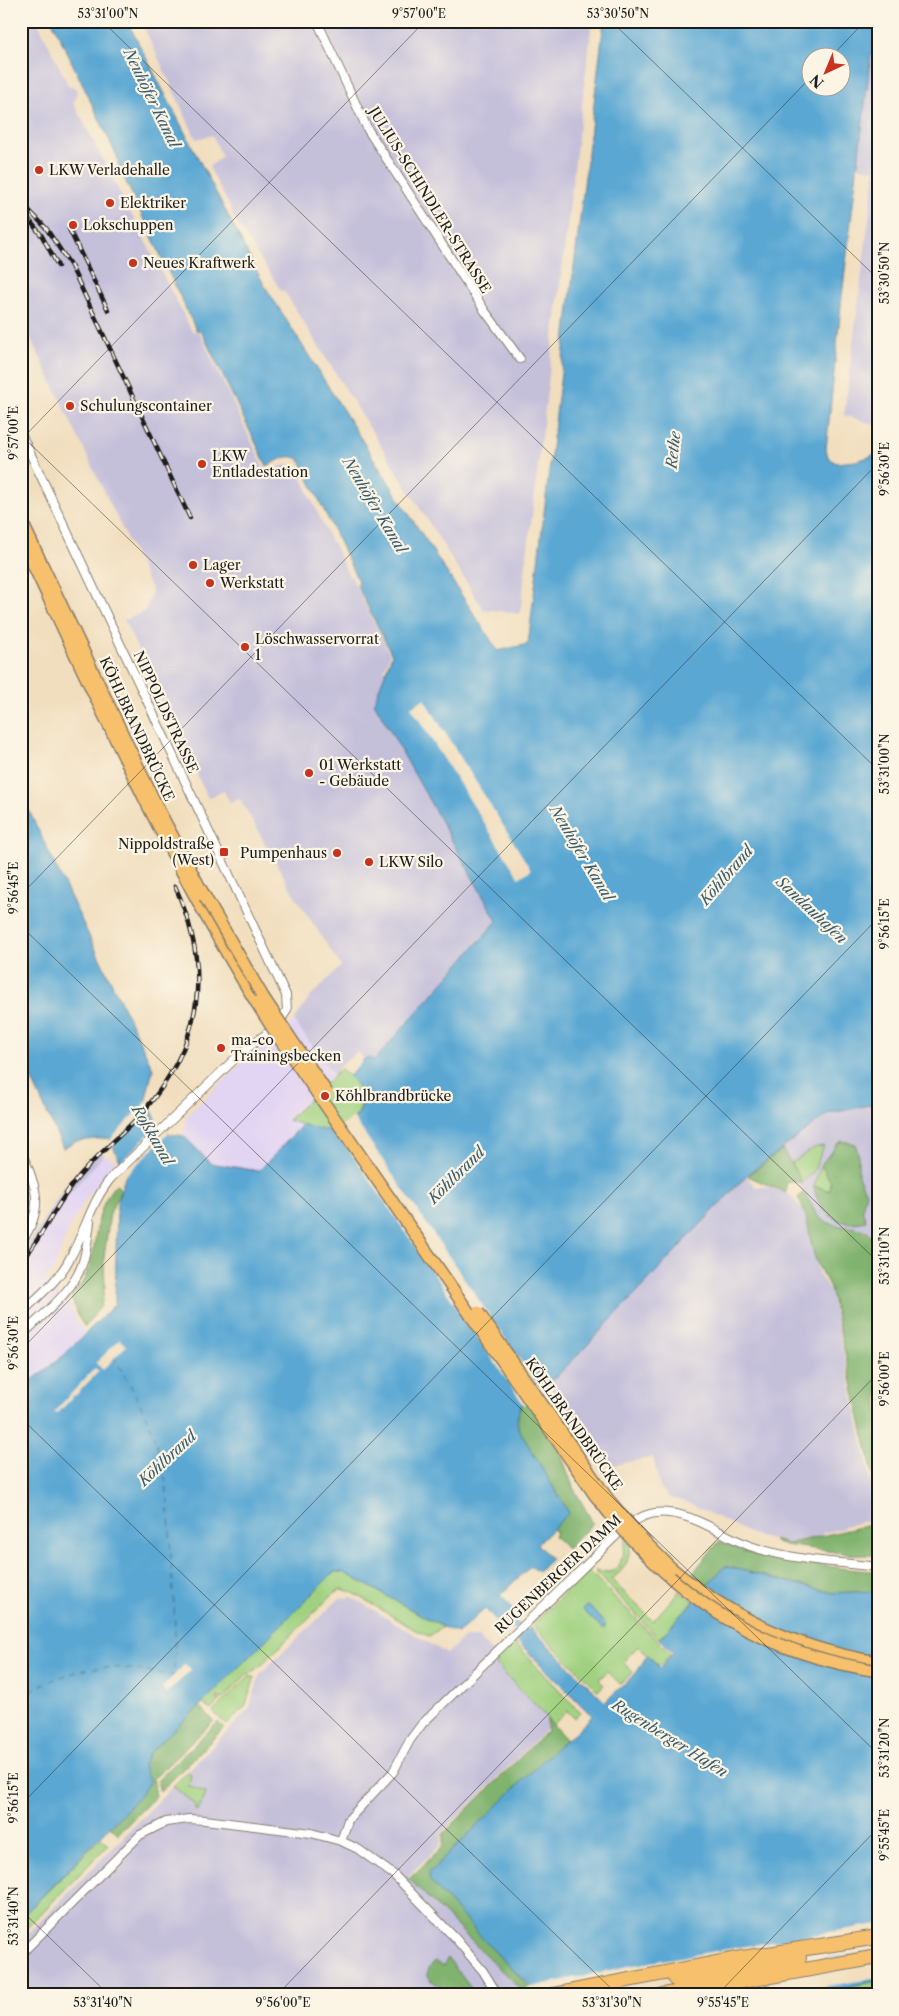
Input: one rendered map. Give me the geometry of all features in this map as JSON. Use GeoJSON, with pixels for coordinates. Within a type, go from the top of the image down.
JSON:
{"type":"FeatureCollection","features":[{"type":"Feature","properties":{"kind":"highway"},"geometry":{"type":"LineString","coordinates":[[552,1995],[736,1958],[878,1937]]}},
{"type":"Feature","properties":{"kind":"highway"},"geometry":{"type":"LineString","coordinates":[[594,1995],[636,1986],[878,1945]]}},
{"type":"Feature","properties":{"kind":"highway"},"geometry":{"type":"LineString","coordinates":[[663,1995],[878,1957]]}},
{"type":"Feature","properties":{"kind":"main road","name":"KÖHLBRANDBRÜCKE"},"geometry":{"type":"LineString","coordinates":[[21,520],[168,828],[242,964],[322,1087],[607,1498],[635,1532],[661,1559],[722,1606],[764,1628],[797,1642],[831,1652],[878,1662]]}},
{"type":"Feature","properties":{"kind":"main road","name":"KÖHLBRANDBRÜCKE"},"geometry":{"type":"LineString","coordinates":[[21,539],[155,821],[194,895],[236,968],[277,1035],[595,1495],[624,1532],[648,1558],[674,1581],[715,1612],[753,1633],[792,1650],[825,1660],[878,1671]]}},
{"type":"Feature","properties":{"kind":"street","name":"JULIUS-SCHINDLER-STRASSE"},"geometry":{"type":"LineString","coordinates":[[317,21],[368,130],[485,311],[520,359]]}},
{"type":"Feature","properties":{"kind":"street","name":"NIPPOLDSTRASSE"},"geometry":{"type":"LineString","coordinates":[[21,434],[286,995],[287,1001],[287,1010],[274,1028],[241,1053],[118,1171],[102,1189],[92,1210]]}},
{"type":"Feature","properties":{"kind":"street"},"geometry":{"type":"LineString","coordinates":[[21,1152],[36,1186],[37,1196],[33,1222],[21,1242]]}},
{"type":"Feature","properties":{"kind":"street"},"geometry":{"type":"LineString","coordinates":[[21,1313],[65,1267],[92,1210]]}},
{"type":"Feature","properties":{"kind":"street"},"geometry":{"type":"LineString","coordinates":[[21,1336],[67,1291],[77,1275],[86,1247],[92,1210]]}},
{"type":"Feature","properties":{"kind":"street","name":"RUGENBERGER DAMM"},"geometry":{"type":"LineString","coordinates":[[342,1841],[348,1820],[393,1772],[410,1740],[422,1724],[630,1523],[640,1517],[668,1512],[685,1516],[751,1546],[789,1555],[878,1567]]}},
{"type":"Feature","properties":{"kind":"street"},"geometry":{"type":"LineString","coordinates":[[21,1954],[127,1847],[149,1829],[166,1822],[189,1819],[205,1820],[311,1833],[342,1841],[371,1856],[398,1879],[472,1956],[498,1995]]}},
{"type":"Feature","properties":{"kind":"shaded area"},"geometry":{"type":"Polygon","coordinates":[[[21,21],[37,21],[69,87],[75,87],[77,93],[76,100],[73,102],[192,331],[199,332],[265,470],[269,471],[285,465],[291,465],[299,472],[331,542],[333,542],[349,576],[351,576],[390,655],[374,702],[497,921],[494,927],[374,1062],[369,1057],[364,1059],[357,1052],[341,1065],[334,1075],[294,1021],[310,997],[341,966],[293,893],[240,799],[230,803],[224,791],[208,798],[124,620],[145,611],[152,591],[21,318],[21,21]]]}},
{"type":"Feature","properties":{"kind":"shaded area"},"geometry":{"type":"Polygon","coordinates":[[[141,21],[592,22],[520,614],[483,609],[284,291],[282,292],[232,215],[233,213],[209,167],[222,156],[212,135],[196,139],[141,21]]]}},
{"type":"Feature","properties":{"kind":"shaded area"},"geometry":{"type":"Polygon","coordinates":[[[871,21],[878,21],[878,426],[844,415],[875,170],[855,166],[871,21]]]}},
{"type":"Feature","properties":{"kind":"shaded area"},"geometry":{"type":"Polygon","coordinates":[[[294,1021],[334,1075],[288,1119],[303,1124],[259,1171],[210,1163],[184,1136],[186,1117],[252,1053],[294,1021]]]}},
{"type":"Feature","properties":{"kind":"shaded area"},"geometry":{"type":"Polygon","coordinates":[[[878,1103],[878,1271],[815,1216],[782,1149],[828,1114],[878,1103]]]}},
{"type":"Feature","properties":{"kind":"shaded area"},"geometry":{"type":"Polygon","coordinates":[[[100,1150],[104,1155],[66,1197],[35,1249],[21,1267],[21,1256],[65,1187],[100,1150]]]}},
{"type":"Feature","properties":{"kind":"shaded area"},"geometry":{"type":"Polygon","coordinates":[[[104,1155],[116,1160],[87,1197],[68,1230],[54,1270],[45,1280],[69,1303],[78,1324],[86,1333],[63,1356],[22,1388],[24,1392],[21,1395],[21,1267],[35,1249],[58,1208],[82,1178],[104,1155]]]}},
{"type":"Feature","properties":{"kind":"shaded area"},"geometry":{"type":"Polygon","coordinates":[[[746,1176],[756,1187],[768,1187],[789,1194],[804,1211],[819,1275],[830,1291],[878,1513],[878,1519],[844,1526],[844,1528],[823,1533],[822,1535],[787,1543],[751,1534],[687,1502],[670,1498],[660,1488],[653,1457],[615,1465],[597,1460],[570,1421],[575,1415],[548,1385],[746,1176]]]}},
{"type":"Feature","properties":{"kind":"shaded area"},"geometry":{"type":"Polygon","coordinates":[[[352,1597],[447,1654],[464,1637],[479,1637],[497,1658],[496,1664],[498,1667],[547,1716],[546,1730],[441,1833],[441,1844],[408,1876],[521,1990],[502,1995],[21,1995],[21,1941],[249,1709],[260,1674],[340,1598],[352,1597]]]}},
{"type":"Feature","properties":{"kind":"green space"},"geometry":{"type":"Polygon","coordinates":[[[341,1069],[356,1083],[361,1094],[362,1102],[359,1110],[349,1123],[333,1130],[324,1131],[315,1130],[288,1120],[341,1069]]]}},
{"type":"Feature","properties":{"kind":"green space"},"geometry":{"type":"Polygon","coordinates":[[[842,1141],[855,1144],[858,1153],[858,1176],[866,1193],[862,1209],[866,1221],[851,1223],[832,1217],[822,1208],[815,1192],[814,1186],[830,1191],[831,1182],[821,1165],[837,1144],[842,1141]]]}},
{"type":"Feature","properties":{"kind":"green space"},"geometry":{"type":"Polygon","coordinates":[[[824,1146],[813,1173],[802,1182],[791,1163],[810,1150],[824,1146]]]}},
{"type":"Feature","properties":{"kind":"green space"},"geometry":{"type":"Polygon","coordinates":[[[782,1149],[802,1182],[788,1182],[786,1193],[748,1176],[782,1149]]]}},
{"type":"Feature","properties":{"kind":"green space"},"geometry":{"type":"Polygon","coordinates":[[[821,1165],[831,1182],[830,1191],[814,1186],[821,1165]]]}},
{"type":"Feature","properties":{"kind":"green space"},"geometry":{"type":"Polygon","coordinates":[[[116,1184],[121,1190],[110,1213],[104,1258],[105,1286],[101,1306],[85,1327],[71,1299],[88,1270],[104,1202],[116,1184]]]}},
{"type":"Feature","properties":{"kind":"green space"},"geometry":{"type":"Polygon","coordinates":[[[802,1193],[820,1218],[833,1224],[862,1229],[870,1235],[875,1247],[878,1270],[878,1496],[830,1288],[817,1263],[805,1214],[798,1198],[802,1193]]]}},
{"type":"Feature","properties":{"kind":"green space"},"geometry":{"type":"Polygon","coordinates":[[[527,1398],[562,1457],[573,1487],[593,1523],[567,1549],[554,1536],[556,1532],[552,1528],[569,1513],[518,1428],[518,1412],[527,1398]]]}},
{"type":"Feature","properties":{"kind":"green space"},"geometry":{"type":"Polygon","coordinates":[[[878,1523],[878,1555],[857,1555],[778,1544],[773,1540],[787,1544],[878,1523]]]}},
{"type":"Feature","properties":{"kind":"green space"},"geometry":{"type":"Polygon","coordinates":[[[626,1536],[631,1541],[628,1558],[621,1571],[611,1579],[653,1621],[679,1591],[693,1601],[659,1639],[595,1571],[610,1572],[618,1568],[623,1555],[626,1536]]]}},
{"type":"Feature","properties":{"kind":"green space"},"geometry":{"type":"Polygon","coordinates":[[[719,1541],[746,1552],[786,1561],[878,1571],[878,1591],[833,1593],[725,1566],[707,1586],[692,1574],[719,1541]]]}},
{"type":"Feature","properties":{"kind":"green space"},"geometry":{"type":"Polygon","coordinates":[[[588,1570],[671,1654],[659,1666],[638,1646],[623,1662],[633,1672],[620,1684],[607,1671],[599,1680],[604,1685],[598,1691],[532,1625],[588,1570]]]}},
{"type":"Feature","properties":{"kind":"green space"},"geometry":{"type":"Polygon","coordinates":[[[334,1572],[343,1572],[443,1627],[429,1636],[417,1631],[352,1592],[341,1589],[335,1592],[258,1668],[251,1674],[247,1674],[223,1699],[215,1696],[214,1698],[221,1700],[211,1710],[203,1703],[334,1572]]]}},
{"type":"Feature","properties":{"kind":"green space"},"geometry":{"type":"Polygon","coordinates":[[[514,1642],[580,1712],[574,1718],[567,1711],[553,1725],[498,1667],[496,1664],[497,1658],[514,1642]]]}},
{"type":"Feature","properties":{"kind":"green space"},"geometry":{"type":"Polygon","coordinates":[[[248,1677],[255,1677],[245,1707],[227,1725],[213,1712],[248,1677]]]}},
{"type":"Feature","properties":{"kind":"green space"},"geometry":{"type":"Polygon","coordinates":[[[199,1706],[214,1721],[153,1779],[156,1796],[118,1834],[110,1826],[149,1782],[143,1766],[149,1753],[199,1706]]]}},
{"type":"Feature","properties":{"kind":"green space"},"geometry":{"type":"Polygon","coordinates":[[[547,1719],[566,1739],[429,1873],[493,1950],[530,1988],[521,1990],[409,1879],[441,1848],[443,1845],[443,1834],[547,1731],[547,1719]]]}},
{"type":"Feature","properties":{"kind":"green space"},"geometry":{"type":"Polygon","coordinates":[[[218,1722],[224,1728],[160,1792],[157,1781],[218,1722]]]}},
{"type":"Feature","properties":{"kind":"green space"},"geometry":{"type":"Polygon","coordinates":[[[188,1771],[191,1774],[189,1786],[205,1793],[198,1811],[195,1810],[195,1805],[173,1786],[188,1771]]]}},
{"type":"Feature","properties":{"kind":"green space"},"geometry":{"type":"Polygon","coordinates":[[[101,1838],[108,1845],[21,1934],[21,1918],[101,1838]]]}},
{"type":"Feature","properties":{"kind":"green space"},"geometry":{"type":"Polygon","coordinates":[[[448,1958],[476,1995],[451,1995],[427,1975],[429,1968],[435,1961],[443,1966],[448,1958]]]}},
{"type":"Feature","properties":{"kind":"green space"},"geometry":{"type":"Polygon","coordinates":[[[878,1981],[878,1995],[842,1995],[842,1990],[849,1986],[878,1981]]]}},
{"type":"Feature","properties":{"kind":"water"},"geometry":{"type":"Polygon","coordinates":[[[52,21],[127,21],[263,283],[401,502],[498,651],[528,644],[604,21],[875,21],[842,296],[826,449],[828,457],[836,463],[856,461],[878,454],[878,1103],[828,1114],[746,1176],[577,1356],[548,1385],[540,1385],[520,1408],[518,1428],[569,1513],[537,1544],[551,1559],[538,1572],[531,1566],[500,1595],[517,1613],[503,1627],[485,1609],[458,1633],[443,1627],[343,1572],[334,1572],[203,1703],[149,1753],[143,1766],[150,1782],[137,1799],[21,1918],[21,1395],[24,1392],[22,1388],[63,1356],[115,1304],[117,1203],[126,1173],[109,1138],[76,1141],[63,1148],[21,1056],[21,794],[153,1069],[146,1098],[156,1119],[169,1134],[184,1136],[210,1163],[259,1171],[303,1124],[318,1129],[332,1129],[344,1126],[354,1119],[360,1110],[362,1100],[359,1088],[349,1077],[364,1059],[369,1057],[374,1061],[497,921],[374,702],[392,655],[357,585],[359,583],[300,460],[288,457],[267,466],[201,331],[196,330],[119,167],[117,156],[52,21]]]}},
{"type":"Feature","properties":{"kind":"water","name":"Rugenberger Hafen"},"geometry":{"type":"Polygon","coordinates":[[[725,1566],[833,1593],[878,1591],[878,1981],[839,1990],[825,1990],[813,1995],[539,1995],[493,1950],[430,1881],[429,1873],[559,1745],[574,1734],[592,1716],[516,1640],[530,1627],[605,1702],[637,1672],[647,1655],[660,1668],[673,1653],[659,1639],[725,1566]]]}},
{"type":"Feature","properties":{"kind":"water"},"geometry":{"type":"Polygon","coordinates":[[[586,1606],[590,1607],[605,1624],[605,1628],[602,1628],[585,1613],[583,1609],[586,1606]]]}},
{"type":"Feature","properties":{"kind":"pier"},"geometry":{"type":"Polygon","coordinates":[[[424,699],[531,870],[519,878],[411,707],[424,699]]]}},
{"type":"Feature","properties":{"kind":"pier"},"geometry":{"type":"Polygon","coordinates":[[[149,1099],[152,1105],[111,1148],[108,1142],[149,1099]]]}},
{"type":"Feature","properties":{"kind":"pier"},"geometry":{"type":"Polygon","coordinates":[[[353,1117],[540,1389],[524,1405],[334,1128],[344,1124],[353,1117]]]}},
{"type":"Feature","properties":{"kind":"pier"},"geometry":{"type":"Polygon","coordinates":[[[160,1123],[169,1133],[124,1177],[119,1164],[160,1123]]]}},
{"type":"Feature","properties":{"kind":"pier"},"geometry":{"type":"Polygon","coordinates":[[[120,1339],[126,1346],[103,1370],[96,1363],[120,1339]]]}},
{"type":"Feature","properties":{"kind":"pier"},"geometry":{"type":"Polygon","coordinates":[[[95,1368],[99,1371],[75,1396],[73,1395],[57,1414],[55,1413],[54,1412],[95,1368]]]}},
{"type":"Feature","properties":{"kind":"pier"},"geometry":{"type":"Polygon","coordinates":[[[185,1664],[191,1670],[167,1693],[162,1688],[185,1664]]]}},
{"type":"Feature","properties":{"kind":"pier"},"geometry":{"type":"Polygon","coordinates":[[[878,1924],[878,1950],[782,1965],[617,1995],[535,1995],[527,1988],[633,1965],[878,1924]]]}},
{"type":"Feature","properties":{"kind":"pier"},"geometry":{"type":"Polygon","coordinates":[[[878,1951],[878,1978],[770,1995],[625,1995],[878,1951]]]}},
{"type":"Feature","properties":{"kind":"waterway"},"geometry":{"type":"LineString","coordinates":[[504,1614],[524,1634]]}},
{"type":"Feature","properties":{"kind":"ferry route"},"geometry":{"type":"LineString","coordinates":[[21,1696],[58,1678],[97,1668],[126,1668],[173,1676],[175,1650],[174,1612],[168,1506],[163,1468],[147,1418],[114,1358]]}},
{"type":"Feature","properties":{"kind":"railway"},"geometry":{"type":"LineString","coordinates":[[21,202],[46,228],[71,266],[190,518]]}},
{"type":"Feature","properties":{"kind":"railway"},"geometry":{"type":"LineString","coordinates":[[26,216],[42,236],[58,266]]}},
{"type":"Feature","properties":{"kind":"railway"},"geometry":{"type":"LineString","coordinates":[[69,229],[108,310]]}},
{"type":"Feature","properties":{"kind":"railway"},"geometry":{"type":"LineString","coordinates":[[21,1262],[37,1241],[72,1184],[143,1112],[179,1059],[190,1032],[196,1004],[197,976],[194,947],[187,917],[175,886]]}},
{"type":"Feature","properties":{"kind":"place","name":"LKW Verladehalle"},"geometry":{"type":"Point","coordinates":[39,170]}},
{"type":"Feature","properties":{"kind":"place","name":"Elektriker"},"geometry":{"type":"Point","coordinates":[110,203]}},
{"type":"Feature","properties":{"kind":"place","name":"Lokschuppen"},"geometry":{"type":"Point","coordinates":[73,225]}},
{"type":"Feature","properties":{"kind":"place","name":"Neues Kraftwerk"},"geometry":{"type":"Point","coordinates":[133,263]}},
{"type":"Feature","properties":{"kind":"place","name":"Schulungscontainer"},"geometry":{"type":"Point","coordinates":[70,406]}},
{"type":"Feature","properties":{"kind":"place","name":"LKW Entladestation"},"geometry":{"type":"Point","coordinates":[202,464]}},
{"type":"Feature","properties":{"kind":"place","name":"Lager"},"geometry":{"type":"Point","coordinates":[193,565]}},
{"type":"Feature","properties":{"kind":"place","name":"Werkstatt"},"geometry":{"type":"Point","coordinates":[210,583]}},
{"type":"Feature","properties":{"kind":"place","name":"Löschwasservorrat 1"},"geometry":{"type":"Point","coordinates":[245,647]}},
{"type":"Feature","properties":{"kind":"place","name":"01 Werkstatt - Gebäude"},"geometry":{"type":"Point","coordinates":[309,773]}},
{"type":"Feature","properties":{"kind":"place","name":"Nippoldstraße (West)"},"geometry":{"type":"Point","coordinates":[224,852]}},
{"type":"Feature","properties":{"kind":"place","name":"Pumpenhaus"},"geometry":{"type":"Point","coordinates":[337,853]}},
{"type":"Feature","properties":{"kind":"place","name":"LKW Silo"},"geometry":{"type":"Point","coordinates":[369,862]}},
{"type":"Feature","properties":{"kind":"place","name":"ma-co Trainingsbecken"},"geometry":{"type":"Point","coordinates":[221,1048]}},
{"type":"Feature","properties":{"kind":"place","name":"Köhlbrandbrücke"},"geometry":{"type":"Point","coordinates":[325,1096]}},
{"type":"Feature","properties":{"kind":"water label","name":"Neuhöfer Kanal"},"geometry":{"type":"Point","coordinates":[152,98]}},
{"type":"Feature","properties":{"kind":"water label","name":"Rethe"},"geometry":{"type":"Point","coordinates":[673,450]}},
{"type":"Feature","properties":{"kind":"water label","name":"Neuhöfer Kanal"},"geometry":{"type":"Point","coordinates":[375,505]}},
{"type":"Feature","properties":{"kind":"water label","name":"Neuhöfer Kanal"},"geometry":{"type":"Point","coordinates":[582,853]}},
{"type":"Feature","properties":{"kind":"water label","name":"Köhlbrand"},"geometry":{"type":"Point","coordinates":[726,875]}},
{"type":"Feature","properties":{"kind":"water label","name":"Sandauhafen"},"geometry":{"type":"Point","coordinates":[812,910]}},
{"type":"Feature","properties":{"kind":"water label","name":"Roßkanal"},"geometry":{"type":"Point","coordinates":[153,1135]}},
{"type":"Feature","properties":{"kind":"water label","name":"Köhlbrand"},"geometry":{"type":"Point","coordinates":[456,1175]}},
{"type":"Feature","properties":{"kind":"water label","name":"Köhlbrand"},"geometry":{"type":"Point","coordinates":[167,1458]}}]}
